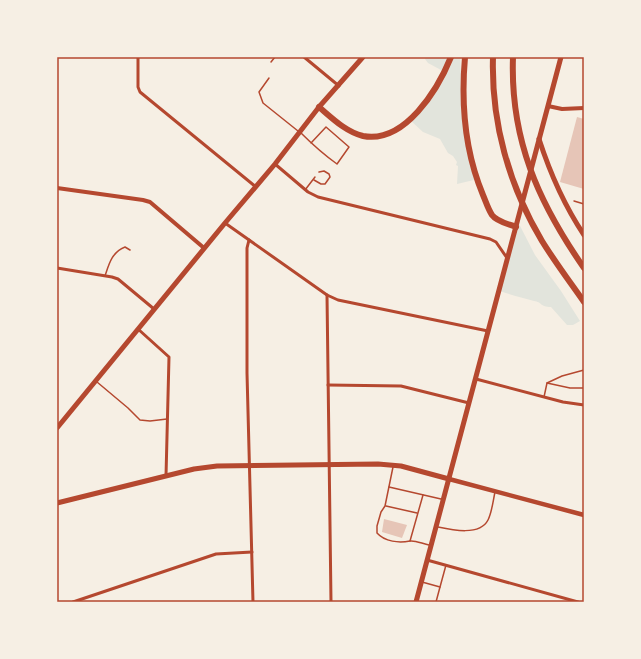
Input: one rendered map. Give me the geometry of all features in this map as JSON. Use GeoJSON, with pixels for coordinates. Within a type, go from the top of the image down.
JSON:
{"type":"FeatureCollection","features":[{"type":"Feature","properties":{"kind":"highway"},"geometry":{"type":"LineString","coordinates":[[319,108],[353,133],[371,137],[390,133],[409,119],[425,104],[440,81],[451,57]]}},
{"type":"Feature","properties":{"kind":"highway"},"geometry":{"type":"LineString","coordinates":[[464,57],[463,90],[465,119],[469,149],[478,181],[492,214],[499,220],[516,227]]}},
{"type":"Feature","properties":{"kind":"highway"},"geometry":{"type":"LineString","coordinates":[[494,57],[494,91],[498,122],[511,175],[529,216],[542,240],[584,302]]}},
{"type":"Feature","properties":{"kind":"highway"},"geometry":{"type":"LineString","coordinates":[[513,57],[516,116],[529,167],[551,217],[584,268]]}},
{"type":"Feature","properties":{"kind":"main road"},"geometry":{"type":"LineString","coordinates":[[57,428],[204,248],[275,164],[319,108],[363,57]]}},
{"type":"Feature","properties":{"kind":"main road"},"geometry":{"type":"LineString","coordinates":[[416,602],[561,57]]}},
{"type":"Feature","properties":{"kind":"main road"},"geometry":{"type":"LineString","coordinates":[[539,139],[559,192],[584,235]]}},
{"type":"Feature","properties":{"kind":"main road"},"geometry":{"type":"LineString","coordinates":[[57,503],[206,467],[378,464],[393,465],[584,515]]}},
{"type":"Feature","properties":{"kind":"street"},"geometry":{"type":"LineString","coordinates":[[138,57],[138,87],[140,92],[256,187]]}},
{"type":"Feature","properties":{"kind":"street"},"geometry":{"type":"LineString","coordinates":[[304,57],[339,86]]}},
{"type":"Feature","properties":{"kind":"street"},"geometry":{"type":"LineString","coordinates":[[548,106],[562,109],[584,108]]}},
{"type":"Feature","properties":{"kind":"street"},"geometry":{"type":"LineString","coordinates":[[275,164],[305,190],[318,197],[490,239],[496,242],[508,258]]}},
{"type":"Feature","properties":{"kind":"street"},"geometry":{"type":"LineString","coordinates":[[57,188],[150,202],[204,248]]}},
{"type":"Feature","properties":{"kind":"street"},"geometry":{"type":"LineString","coordinates":[[225,223],[327,295],[338,300],[488,331]]}},
{"type":"Feature","properties":{"kind":"street"},"geometry":{"type":"LineString","coordinates":[[249,240],[247,248],[247,349],[252,602]]}},
{"type":"Feature","properties":{"kind":"street"},"geometry":{"type":"LineString","coordinates":[[57,268],[118,279],[154,309]]}},
{"type":"Feature","properties":{"kind":"street"},"geometry":{"type":"LineString","coordinates":[[327,295],[331,602]]}},
{"type":"Feature","properties":{"kind":"street"},"geometry":{"type":"LineString","coordinates":[[138,329],[169,357],[166,476]]}},
{"type":"Feature","properties":{"kind":"street"},"geometry":{"type":"LineString","coordinates":[[476,379],[563,402],[584,405]]}},
{"type":"Feature","properties":{"kind":"street"},"geometry":{"type":"LineString","coordinates":[[328,385],[401,386],[469,403]]}},
{"type":"Feature","properties":{"kind":"street"},"geometry":{"type":"LineString","coordinates":[[73,602],[216,554],[252,552]]}},
{"type":"Feature","properties":{"kind":"street"},"geometry":{"type":"LineString","coordinates":[[427,560],[578,602]]}},
{"type":"Feature","properties":{"kind":"lane"},"geometry":{"type":"LineString","coordinates":[[271,62],[275,57]]}},
{"type":"Feature","properties":{"kind":"lane"},"geometry":{"type":"LineString","coordinates":[[269,78],[259,92],[263,102],[300,132],[317,150],[337,164],[349,147],[326,127],[311,143]]}},
{"type":"Feature","properties":{"kind":"lane"},"geometry":{"type":"LineString","coordinates":[[305,190],[314,178],[321,184],[325,184],[330,177],[329,174],[324,171],[319,172]]}},
{"type":"Feature","properties":{"kind":"lane"},"geometry":{"type":"LineString","coordinates":[[574,201],[584,204]]}},
{"type":"Feature","properties":{"kind":"lane"},"geometry":{"type":"LineString","coordinates":[[105,276],[111,259],[118,250],[125,247],[130,250]]}},
{"type":"Feature","properties":{"kind":"lane"},"geometry":{"type":"LineString","coordinates":[[547,383],[562,376],[584,370]]}},
{"type":"Feature","properties":{"kind":"lane"},"geometry":{"type":"LineString","coordinates":[[96,381],[140,420],[150,421],[168,418]]}},
{"type":"Feature","properties":{"kind":"lane"},"geometry":{"type":"LineString","coordinates":[[547,383],[570,388],[584,388]]}},
{"type":"Feature","properties":{"kind":"lane"},"geometry":{"type":"LineString","coordinates":[[544,397],[547,383]]}},
{"type":"Feature","properties":{"kind":"lane"},"geometry":{"type":"LineString","coordinates":[[393,465],[385,506],[381,512],[377,526],[377,533],[382,538],[406,543],[410,541],[431,546]]}},
{"type":"Feature","properties":{"kind":"lane"},"geometry":{"type":"LineString","coordinates":[[389,487],[443,500]]}},
{"type":"Feature","properties":{"kind":"lane"},"geometry":{"type":"LineString","coordinates":[[436,527],[462,530],[472,530],[482,527],[487,520],[496,491]]}},
{"type":"Feature","properties":{"kind":"lane"},"geometry":{"type":"LineString","coordinates":[[410,541],[422,495]]}},
{"type":"Feature","properties":{"kind":"lane"},"geometry":{"type":"LineString","coordinates":[[385,506],[417,513]]}},
{"type":"Feature","properties":{"kind":"lane"},"geometry":{"type":"LineString","coordinates":[[436,602],[446,565]]}},
{"type":"Feature","properties":{"kind":"lane"},"geometry":{"type":"LineString","coordinates":[[421,582],[440,587]]}},
{"type":"Feature","properties":{"kind":"shaded area"},"geometry":{"type":"Polygon","coordinates":[[[426,57],[460,57],[463,110],[478,179],[457,184],[458,166],[456,165],[457,162],[453,156],[448,153],[440,139],[423,132],[409,119],[427,99],[442,72],[428,63],[425,59],[426,57]]]}},
{"type":"Feature","properties":{"kind":"shaded area"},"geometry":{"type":"Polygon","coordinates":[[[518,222],[535,255],[561,291],[580,321],[573,325],[567,325],[551,307],[500,291],[518,222]]]}},
{"type":"Feature","properties":{"kind":"building"},"geometry":{"type":"Polygon","coordinates":[[[577,117],[584,119],[584,189],[560,182],[577,117]]]}},
{"type":"Feature","properties":{"kind":"building"},"geometry":{"type":"Polygon","coordinates":[[[384,519],[407,525],[402,538],[382,532],[384,519]]]}}]}
